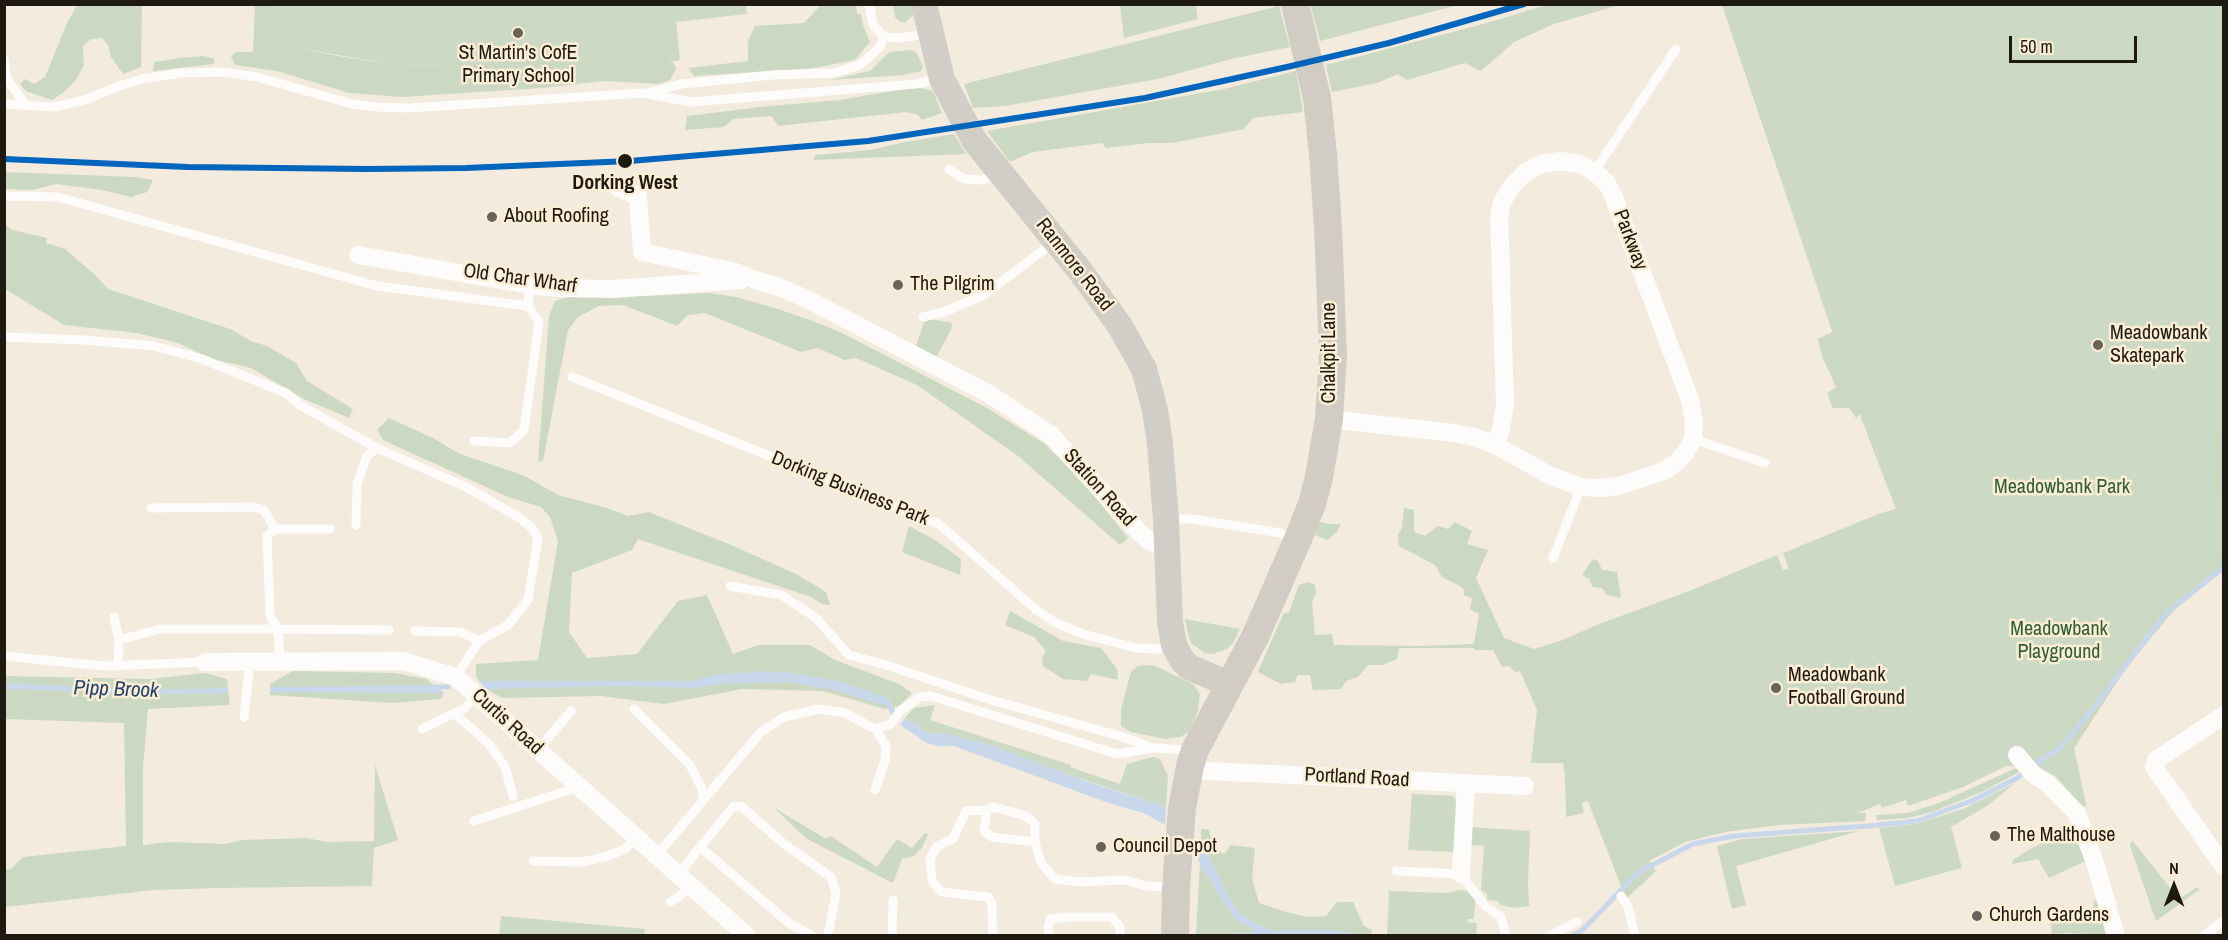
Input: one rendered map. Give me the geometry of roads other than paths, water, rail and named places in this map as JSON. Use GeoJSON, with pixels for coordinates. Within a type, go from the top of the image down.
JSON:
{"type":"FeatureCollection","features":[{"type":"Feature","properties":{"kind":"main road","name":"Chalkpit Lane"},"geometry":{"type":"LineString","coordinates":[[1229,684],[1256,635],[1312,504],[1329,419],[1333,355],[1328,227],[1317,98],[1298,15]]}},
{"type":"Feature","properties":{"kind":"main road"},"geometry":{"type":"LineString","coordinates":[[1175,936],[1182,808],[1192,758],[1229,684]]}},
{"type":"Feature","properties":{"kind":"street"},"geometry":{"type":"LineString","coordinates":[[924,5],[930,4]]}},
{"type":"Feature","properties":{"kind":"street","name":"Ranmore Road"},"geometry":{"type":"LineString","coordinates":[[924,5],[944,83],[964,122],[991,163],[1056,241],[1120,326],[1144,369],[1156,421],[1167,547]]}},
{"type":"Feature","properties":{"kind":"street","name":"Parkway"},"geometry":{"type":"LineString","coordinates":[[1495,445],[1501,429],[1505,405],[1500,234],[1502,202],[1512,186],[1526,171],[1540,164],[1560,160],[1580,164],[1594,172],[1606,182],[1613,195],[1689,400],[1694,423],[1693,439]]}},
{"type":"Feature","properties":{"kind":"street","name":"Station Road"},"geometry":{"type":"LineString","coordinates":[[618,188],[638,196],[642,252],[736,272],[777,286],[805,298],[989,394],[1051,435],[1137,530],[1149,541],[1167,547]]}},
{"type":"Feature","properties":{"kind":"street","name":"Old Char Wharf"},"geometry":{"type":"LineString","coordinates":[[358,255],[530,285],[613,289],[754,280]]}},
{"type":"Feature","properties":{"kind":"street"},"geometry":{"type":"LineString","coordinates":[[1329,419],[1474,437],[1495,445],[1551,477],[1581,487],[1619,486],[1664,471],[1677,462],[1693,439]]}},
{"type":"Feature","properties":{"kind":"street"},"geometry":{"type":"LineString","coordinates":[[1167,547],[1170,622],[1174,645],[1182,660],[1189,667],[1229,684]]}},
{"type":"Feature","properties":{"kind":"street","name":"Curtis Road"},"geometry":{"type":"LineString","coordinates":[[206,662],[403,661],[456,677],[747,936]]}},
{"type":"Feature","properties":{"kind":"street"},"geometry":{"type":"LineString","coordinates":[[2223,715],[2156,760],[2154,766],[2223,867]]}},
{"type":"Feature","properties":{"kind":"street","name":"Portland Road"},"geometry":{"type":"LineString","coordinates":[[1192,758],[1207,771],[1525,786]]}},
{"type":"Feature","properties":{"kind":"street"},"geometry":{"type":"LineString","coordinates":[[2024,764],[2077,813],[2096,866],[2116,936]]}},
{"type":"Feature","properties":{"kind":"street"},"geometry":{"type":"LineString","coordinates":[[1461,874],[1466,783]]}},
{"type":"Feature","properties":{"kind":"lane"},"geometry":{"type":"LineString","coordinates":[[869,4],[873,24],[884,37],[898,38],[930,34]]}},
{"type":"Feature","properties":{"kind":"lane"},"geometry":{"type":"LineString","coordinates":[[4,104],[54,107],[85,100],[141,79],[181,73],[223,72],[257,77],[352,104],[377,107],[409,108],[644,93],[682,84],[773,75],[834,73],[860,65],[880,47],[884,37]]}},
{"type":"Feature","properties":{"kind":"lane"},"geometry":{"type":"LineString","coordinates":[[1594,172],[1676,49]]}},
{"type":"Feature","properties":{"kind":"lane"},"geometry":{"type":"LineString","coordinates":[[4,60],[8,79],[25,104]]}},
{"type":"Feature","properties":{"kind":"lane"},"geometry":{"type":"LineString","coordinates":[[644,93],[690,102],[944,83]]}},
{"type":"Feature","properties":{"kind":"lane"},"geometry":{"type":"LineString","coordinates":[[949,169],[963,178],[983,180],[991,163]]}},
{"type":"Feature","properties":{"kind":"lane"},"geometry":{"type":"LineString","coordinates":[[4,196],[58,197],[377,286],[528,306]]}},
{"type":"Feature","properties":{"kind":"lane"},"geometry":{"type":"LineString","coordinates":[[923,317],[960,306],[984,294],[1056,241]]}},
{"type":"Feature","properties":{"kind":"lane"},"geometry":{"type":"LineString","coordinates":[[474,441],[510,443],[524,430],[539,322],[528,306],[530,285]]}},
{"type":"Feature","properties":{"kind":"lane"},"geometry":{"type":"LineString","coordinates":[[4,338],[84,340],[154,346],[202,359],[286,393],[300,405],[377,448],[466,487],[520,518],[532,528],[538,538],[528,600],[508,625],[479,641],[456,677]]}},
{"type":"Feature","properties":{"kind":"lane","name":"Dorking Business Park"},"geometry":{"type":"LineString","coordinates":[[572,377],[939,524],[1034,608],[1054,622],[1083,634],[1136,648],[1156,649],[1174,645]]}},
{"type":"Feature","properties":{"kind":"lane"},"geometry":{"type":"LineString","coordinates":[[1693,439],[1765,463]]}},
{"type":"Feature","properties":{"kind":"lane"},"geometry":{"type":"LineString","coordinates":[[356,525],[357,484],[367,456],[377,448]]}},
{"type":"Feature","properties":{"kind":"lane"},"geometry":{"type":"LineString","coordinates":[[1553,558],[1581,487]]}},
{"type":"Feature","properties":{"kind":"lane"},"geometry":{"type":"LineString","coordinates":[[152,508],[254,507],[264,510],[275,529]]}},
{"type":"Feature","properties":{"kind":"lane"},"geometry":{"type":"LineString","coordinates":[[1166,519],[1192,519],[1281,533],[1298,539]]}},
{"type":"Feature","properties":{"kind":"lane"},"geometry":{"type":"LineString","coordinates":[[280,661],[278,628],[270,616],[267,536],[275,529],[330,529]]}},
{"type":"Feature","properties":{"kind":"lane"},"geometry":{"type":"LineString","coordinates":[[730,586],[781,595],[815,617],[849,654],[988,699],[1192,758]]}},
{"type":"Feature","properties":{"kind":"lane"},"geometry":{"type":"LineString","coordinates":[[114,617],[119,640],[118,666]]}},
{"type":"Feature","properties":{"kind":"lane"},"geometry":{"type":"LineString","coordinates":[[119,640],[154,629],[390,630]]}},
{"type":"Feature","properties":{"kind":"lane"},"geometry":{"type":"LineString","coordinates":[[415,631],[461,632],[479,641]]}},
{"type":"Feature","properties":{"kind":"lane"},"geometry":{"type":"LineString","coordinates":[[4,656],[118,666],[206,662]]}},
{"type":"Feature","properties":{"kind":"lane"},"geometry":{"type":"LineString","coordinates":[[244,717],[250,662]]}},
{"type":"Feature","properties":{"kind":"lane"},"geometry":{"type":"LineString","coordinates":[[422,729],[465,708],[477,695]]}},
{"type":"Feature","properties":{"kind":"lane"},"geometry":{"type":"LineString","coordinates":[[876,729],[891,724],[900,711],[920,697],[931,696],[1117,754],[1153,748]]}},
{"type":"Feature","properties":{"kind":"lane"},"geometry":{"type":"LineString","coordinates":[[634,709],[690,765],[704,799]]}},
{"type":"Feature","properties":{"kind":"lane"},"geometry":{"type":"LineString","coordinates":[[657,855],[761,732],[784,717],[819,709],[828,710],[845,713],[876,729],[886,747],[885,760],[875,790]]}},
{"type":"Feature","properties":{"kind":"lane"},"geometry":{"type":"LineString","coordinates":[[538,750],[571,711]]}},
{"type":"Feature","properties":{"kind":"lane"},"geometry":{"type":"LineString","coordinates":[[454,713],[489,744],[505,766],[513,796]]}},
{"type":"Feature","properties":{"kind":"lane"},"geometry":{"type":"LineString","coordinates":[[474,821],[578,787]]}},
{"type":"Feature","properties":{"kind":"lane"},"geometry":{"type":"LineString","coordinates":[[670,902],[679,897],[684,880],[700,847],[734,806],[742,807],[784,844],[831,877],[836,893],[828,936]]}},
{"type":"Feature","properties":{"kind":"lane"},"geometry":{"type":"LineString","coordinates":[[993,936],[992,904],[988,897],[941,892],[932,881],[930,859],[937,846],[952,839],[966,811],[987,810],[994,807],[1026,816],[1035,824],[1035,842],[1041,863],[1055,879],[1079,882],[1125,880],[1146,886],[1177,876]]}},
{"type":"Feature","properties":{"kind":"lane"},"geometry":{"type":"LineString","coordinates":[[987,810],[984,831],[992,837],[1035,842]]}},
{"type":"Feature","properties":{"kind":"lane"},"geometry":{"type":"LineString","coordinates":[[533,861],[581,862],[605,857],[625,849],[636,837]]}},
{"type":"Feature","properties":{"kind":"lane"},"geometry":{"type":"LineString","coordinates":[[700,847],[789,923],[812,936]]}},
{"type":"Feature","properties":{"kind":"lane"},"geometry":{"type":"LineString","coordinates":[[1396,871],[1461,874],[1485,906],[1501,917],[1506,936]]}},
{"type":"Feature","properties":{"kind":"lane"},"geometry":{"type":"LineString","coordinates":[[1621,896],[1628,907],[1635,936]]}},
{"type":"Feature","properties":{"kind":"lane"},"geometry":{"type":"LineString","coordinates":[[892,936],[893,900]]}},
{"type":"Feature","properties":{"kind":"lane"},"geometry":{"type":"LineString","coordinates":[[1050,936],[1048,928],[1050,919],[1069,917],[1112,917],[1120,927],[1120,936]]}},
{"type":"Feature","properties":{"kind":"lane"},"geometry":{"type":"LineString","coordinates":[[2204,936],[2223,920]]}},
{"type":"Feature","properties":{"kind":"lane"},"geometry":{"type":"LineString","coordinates":[[1549,936],[1577,922]]}},
{"type":"Feature","properties":{"kind":"water"},"geometry":{"type":"Polygon","coordinates":[[[766,671],[836,680],[890,699],[897,715],[894,722],[887,706],[834,690],[788,682],[719,684],[696,688],[624,686],[486,689],[479,681],[693,681],[714,675],[766,671]]]}},
{"type":"Feature","properties":{"kind":"water","name":"Pipp Brook"},"geometry":{"type":"Polygon","coordinates":[[[5,683],[142,690],[228,688],[228,693],[120,695],[5,689],[5,683]]]}},
{"type":"Feature","properties":{"kind":"water"},"geometry":{"type":"Polygon","coordinates":[[[435,685],[444,693],[270,692],[270,687],[435,685]]]}},
{"type":"Feature","properties":{"kind":"water"},"geometry":{"type":"Polygon","coordinates":[[[905,718],[930,734],[942,733],[993,746],[1085,781],[1166,807],[1165,825],[1146,814],[1103,801],[954,746],[937,746],[927,743],[900,725],[905,718]]]}},
{"type":"Feature","properties":{"kind":"water"},"geometry":{"type":"Polygon","coordinates":[[[1201,838],[1226,893],[1241,915],[1269,930],[1335,930],[1360,935],[1234,935],[1256,932],[1235,919],[1200,865],[1201,838]]]}},
{"type":"Feature","properties":{"kind":"water"},"geometry":{"type":"Polygon","coordinates":[[[1615,893],[1617,898],[1586,930],[1580,935],[1569,935],[1581,928],[1615,893]]]}},
{"type":"Feature","properties":{"kind":"waterway"},"geometry":{"type":"LineString","coordinates":[[1611,900],[1639,872],[1693,844],[1734,836],[1917,821],[1974,800],[2017,778],[2059,749],[2092,710],[2166,613],[2224,567]]}},
{"type":"Feature","properties":{"kind":"waterway"},"geometry":{"type":"LineString","coordinates":[[433,687],[448,687]]}},
{"type":"Feature","properties":{"kind":"waterway"},"geometry":{"type":"LineString","coordinates":[[1190,843],[1203,863]]}},
{"type":"Feature","properties":{"kind":"place","name":"St Martin's CofE Primary School"},"geometry":{"type":"Point","coordinates":[518,33]}},
{"type":"Feature","properties":{"kind":"place","name":"Dorking West"},"geometry":{"type":"Point","coordinates":[625,161]}},
{"type":"Feature","properties":{"kind":"place","name":"About Roofing"},"geometry":{"type":"Point","coordinates":[492,217]}},
{"type":"Feature","properties":{"kind":"place","name":"The Pilgrim"},"geometry":{"type":"Point","coordinates":[898,285]}},
{"type":"Feature","properties":{"kind":"place","name":"Meadowbank Skatepark"},"geometry":{"type":"Point","coordinates":[2098,345]}},
{"type":"Feature","properties":{"kind":"place","name":"Meadowbank Football Ground"},"geometry":{"type":"Point","coordinates":[1776,688]}},
{"type":"Feature","properties":{"kind":"place","name":"The Malthouse"},"geometry":{"type":"Point","coordinates":[1995,836]}},
{"type":"Feature","properties":{"kind":"place","name":"Council Depot"},"geometry":{"type":"Point","coordinates":[1101,847]}},
{"type":"Feature","properties":{"kind":"place","name":"Church Gardens"},"geometry":{"type":"Point","coordinates":[1977,916]}},
{"type":"Feature","properties":{"kind":"park label","name":"Meadowbank Park"},"geometry":{"type":"Point","coordinates":[2062,488]}},
{"type":"Feature","properties":{"kind":"park label","name":"Meadowbank Playground"},"geometry":{"type":"Point","coordinates":[2059,642]}}]}
